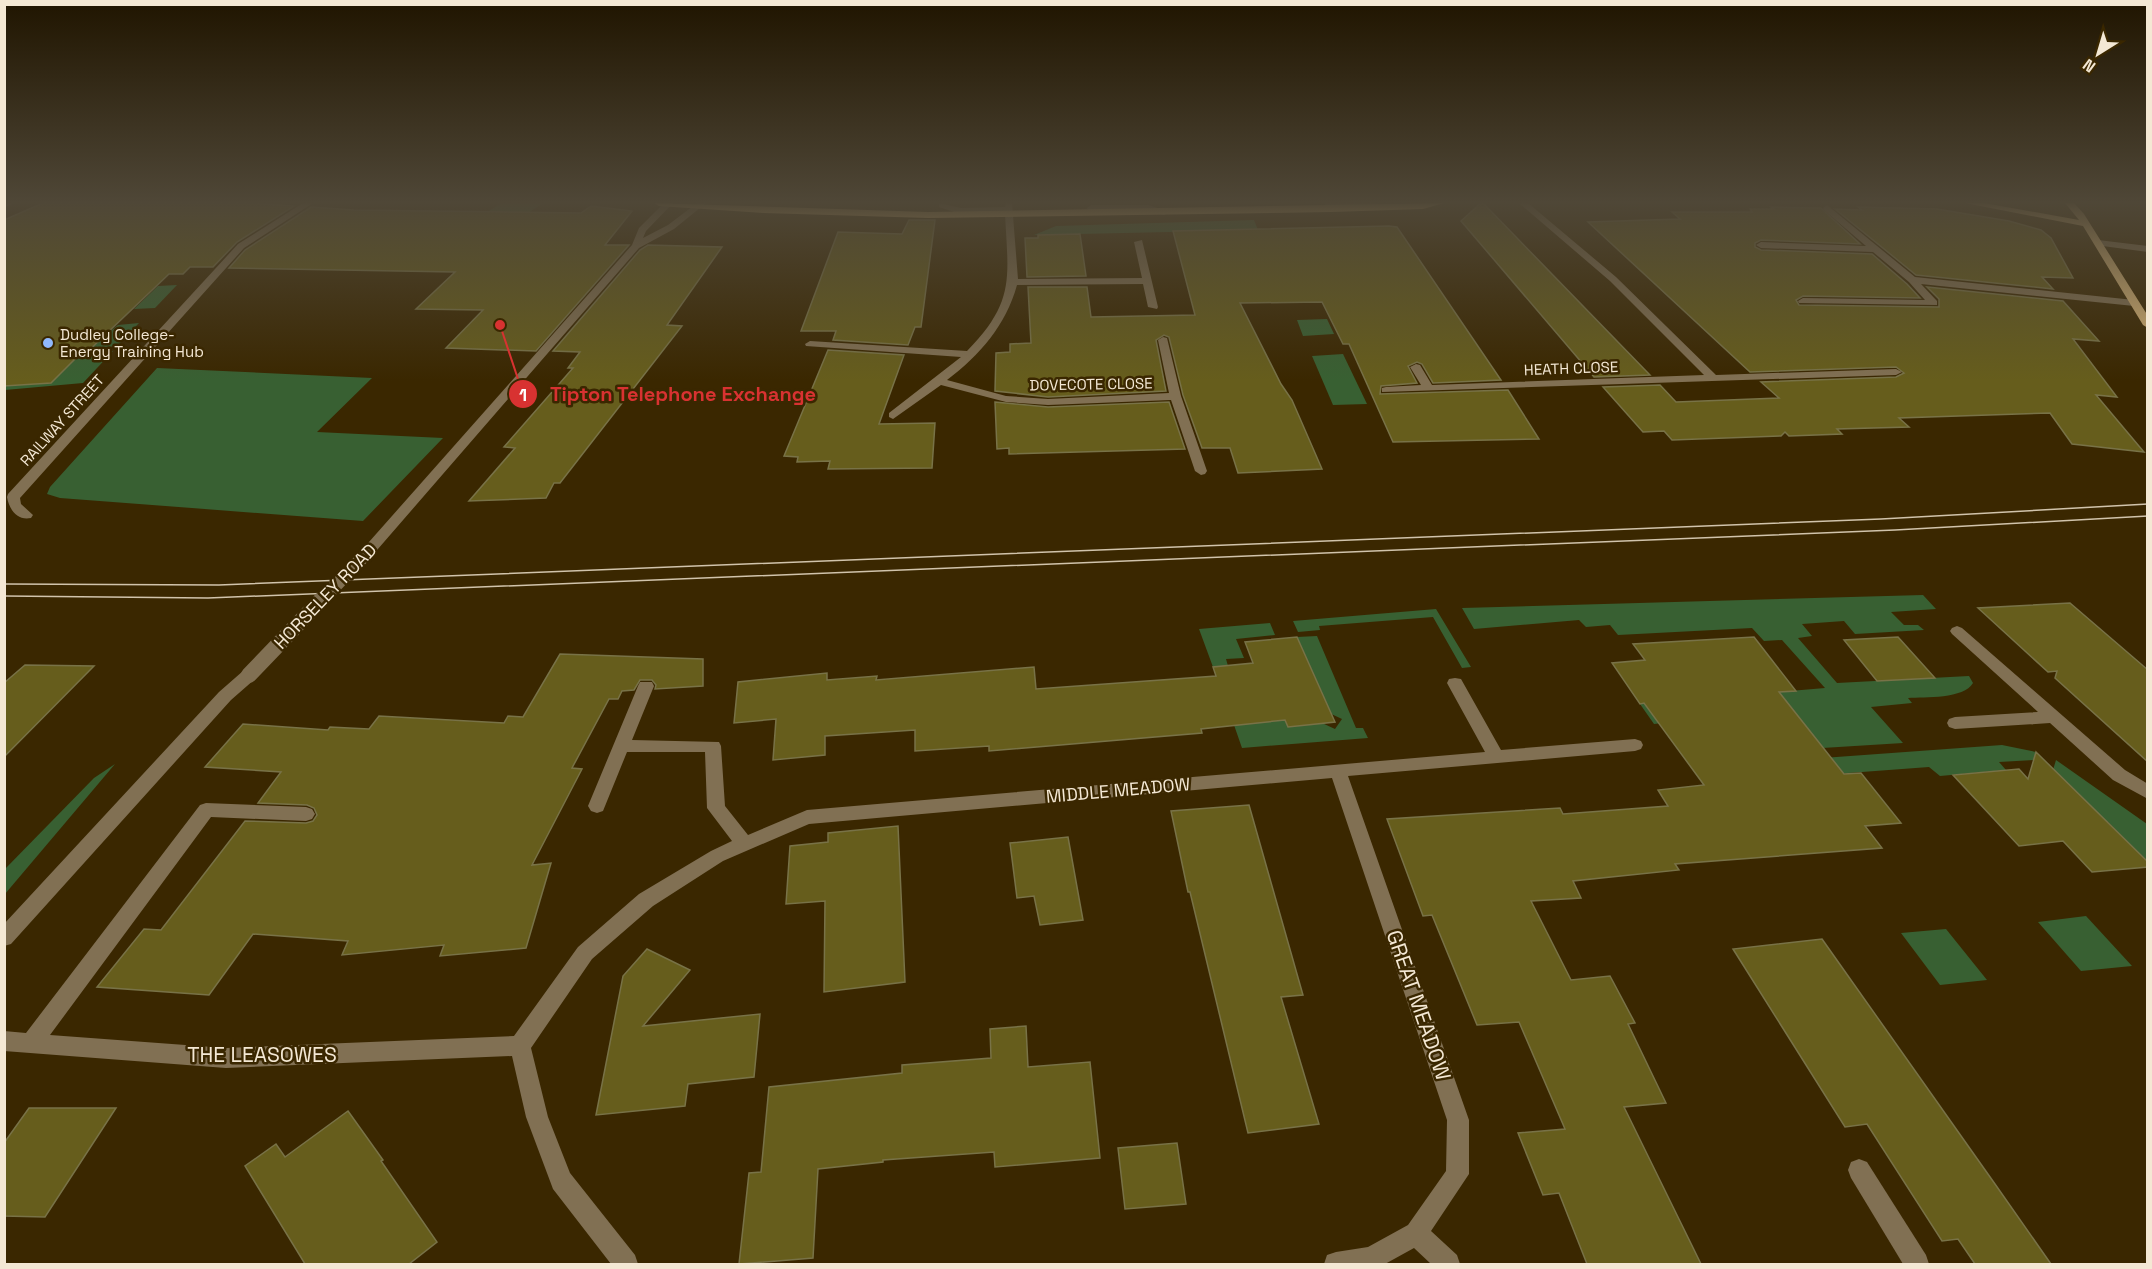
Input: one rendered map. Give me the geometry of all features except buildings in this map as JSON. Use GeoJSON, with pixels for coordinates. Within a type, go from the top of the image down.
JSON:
{"type":"FeatureCollection","features":[{"type":"Feature","properties":{"kind":"main road"},"geometry":{"type":"LineString","coordinates":[[2110,262],[2148,325]]}},
{"type":"Feature","properties":{"kind":"street","name":"RAILWAY STREET"},"geometry":{"type":"LineString","coordinates":[[26,515],[15,506],[13,497],[225,262]]}},
{"type":"Feature","properties":{"kind":"street","name":"HORSELEY ROAD"},"geometry":{"type":"LineString","coordinates":[[4,938],[225,696],[249,675],[366,554],[622,262]]}},
{"type":"Feature","properties":{"kind":"street"},"geometry":{"type":"LineString","coordinates":[[893,415],[939,381],[992,332],[1006,305],[1013,282],[1012,262]]}},
{"type":"Feature","properties":{"kind":"street"},"geometry":{"type":"LineString","coordinates":[[1143,262],[1153,308]]}},
{"type":"Feature","properties":{"kind":"street"},"geometry":{"type":"LineString","coordinates":[[1593,262],[1713,378]]}},
{"type":"Feature","properties":{"kind":"street"},"geometry":{"type":"LineString","coordinates":[[1803,301],[1933,303],[1912,280],[1891,262]]}},
{"type":"Feature","properties":{"kind":"street"},"geometry":{"type":"LineString","coordinates":[[1013,282],[1146,280]]}},
{"type":"Feature","properties":{"kind":"street"},"geometry":{"type":"LineString","coordinates":[[1912,280],[2134,303]]}},
{"type":"Feature","properties":{"kind":"street"},"geometry":{"type":"LineString","coordinates":[[1163,340],[1175,396],[1201,471]]}},
{"type":"Feature","properties":{"kind":"street"},"geometry":{"type":"LineString","coordinates":[[810,344],[968,354]]}},
{"type":"Feature","properties":{"kind":"street"},"geometry":{"type":"LineString","coordinates":[[1416,367],[1430,389]]}},
{"type":"Feature","properties":{"kind":"street","name":"HEATH CLOSE"},"geometry":{"type":"LineString","coordinates":[[1386,390],[1896,372]]}},
{"type":"Feature","properties":{"kind":"street","name":"DOVECOTE CLOSE"},"geometry":{"type":"LineString","coordinates":[[939,381],[1006,399],[1037,401],[1175,396]]}},
{"type":"Feature","properties":{"kind":"street"},"geometry":{"type":"LineString","coordinates":[[1957,631],[2119,775],[2148,793]]}},
{"type":"Feature","properties":{"kind":"street"},"geometry":{"type":"LineString","coordinates":[[1455,683],[1496,756]]}},
{"type":"Feature","properties":{"kind":"street"},"geometry":{"type":"LineString","coordinates":[[597,806],[646,687]]}},
{"type":"Feature","properties":{"kind":"street"},"geometry":{"type":"LineString","coordinates":[[1955,723],[2052,717]]}},
{"type":"Feature","properties":{"kind":"street","name":"MIDDLE MEADOW"},"geometry":{"type":"LineString","coordinates":[[520,1046],[585,953],[646,900],[717,856],[807,817],[1635,744]]}},
{"type":"Feature","properties":{"kind":"street"},"geometry":{"type":"LineString","coordinates":[[622,746],[713,746],[716,808],[744,843]]}},
{"type":"Feature","properties":{"kind":"street","name":"GREAT MEADOW"},"geometry":{"type":"LineString","coordinates":[[1336,1264],[1371,1259],[1416,1233],[1457,1174],[1458,1120],[1338,771]]}},
{"type":"Feature","properties":{"kind":"street"},"geometry":{"type":"LineString","coordinates":[[31,1043],[206,810],[306,814]]}},
{"type":"Feature","properties":{"kind":"street","name":"THE LEASOWES"},"geometry":{"type":"LineString","coordinates":[[4,1041],[226,1058],[520,1046]]}},
{"type":"Feature","properties":{"kind":"street"},"geometry":{"type":"LineString","coordinates":[[520,1046],[537,1117],[561,1181],[626,1264]]}},
{"type":"Feature","properties":{"kind":"street"},"geometry":{"type":"LineString","coordinates":[[1859,1170],[1917,1264]]}},
{"type":"Feature","properties":{"kind":"street"},"geometry":{"type":"LineString","coordinates":[[1416,1233],[1448,1264]]}},
{"type":"Feature","properties":{"kind":"green space"},"geometry":{"type":"Polygon","coordinates":[[[433,262],[465,262],[455,272],[422,272],[433,262]]]}},
{"type":"Feature","properties":{"kind":"green space"},"geometry":{"type":"Polygon","coordinates":[[[177,285],[155,308],[134,309],[158,286],[177,285]]]}},
{"type":"Feature","properties":{"kind":"green space"},"geometry":{"type":"Polygon","coordinates":[[[1327,319],[1334,334],[1303,336],[1297,320],[1327,319]]]}},
{"type":"Feature","properties":{"kind":"green space"},"geometry":{"type":"Polygon","coordinates":[[[139,323],[117,346],[92,348],[100,335],[107,334],[118,325],[139,323]]]}},
{"type":"Feature","properties":{"kind":"green space"},"geometry":{"type":"Polygon","coordinates":[[[113,351],[83,383],[5,390],[5,386],[51,383],[78,356],[113,351]]]}},
{"type":"Feature","properties":{"kind":"green space"},"geometry":{"type":"Polygon","coordinates":[[[1343,354],[1367,404],[1333,405],[1312,356],[1343,354]]]}},
{"type":"Feature","properties":{"kind":"green space"},"geometry":{"type":"Polygon","coordinates":[[[157,368],[372,378],[317,432],[443,438],[363,521],[60,498],[47,494],[50,487],[157,368]]]}},
{"type":"Feature","properties":{"kind":"green space"},"geometry":{"type":"Polygon","coordinates":[[[1923,595],[1936,609],[1891,612],[1904,625],[1918,625],[1924,630],[1855,634],[1844,621],[1802,624],[1812,636],[1798,638],[1837,683],[1969,676],[1973,683],[1953,695],[1908,698],[1912,703],[1871,707],[1903,743],[1695,756],[1671,722],[1654,724],[1640,704],[1825,688],[1782,640],[1764,641],[1752,628],[1618,635],[1610,625],[1586,627],[1579,620],[1474,629],[1462,608],[1923,595]]]}},
{"type":"Feature","properties":{"kind":"green space"},"geometry":{"type":"Polygon","coordinates":[[[1436,609],[1471,667],[1462,668],[1433,617],[1319,626],[1320,630],[1298,632],[1293,621],[1436,609]]]}},
{"type":"Feature","properties":{"kind":"green space"},"geometry":{"type":"Polygon","coordinates":[[[1270,623],[1275,635],[1236,639],[1244,658],[1226,659],[1228,666],[1213,667],[1199,629],[1270,623]]]}},
{"type":"Feature","properties":{"kind":"green space"},"geometry":{"type":"Polygon","coordinates":[[[1317,636],[1356,728],[1363,728],[1368,738],[1242,748],[1234,725],[1285,720],[1288,727],[1322,723],[1335,729],[1342,719],[1327,712],[1297,637],[1317,636]]]}},
{"type":"Feature","properties":{"kind":"green space"},"geometry":{"type":"Polygon","coordinates":[[[2002,745],[2036,752],[2034,760],[1999,762],[2006,770],[1940,776],[1929,767],[1808,776],[1795,760],[2002,745]]]}},
{"type":"Feature","properties":{"kind":"green space"},"geometry":{"type":"Polygon","coordinates":[[[2056,760],[2147,824],[2147,862],[2108,822],[2096,824],[2053,770],[2056,760]]]}},
{"type":"Feature","properties":{"kind":"green space"},"geometry":{"type":"Polygon","coordinates":[[[115,764],[5,894],[5,869],[94,778],[115,764]]]}},
{"type":"Feature","properties":{"kind":"green space"},"geometry":{"type":"Polygon","coordinates":[[[2086,916],[2132,966],[2081,971],[2038,922],[2086,916]]]}},
{"type":"Feature","properties":{"kind":"green space"},"geometry":{"type":"Polygon","coordinates":[[[1946,929],[1987,980],[1940,985],[1901,933],[1946,929]]]}},
{"type":"Feature","properties":{"kind":"tram line"},"geometry":{"type":"LineString","coordinates":[[4,584],[219,585],[1881,519],[2148,504]]}},
{"type":"Feature","properties":{"kind":"tram line"},"geometry":{"type":"LineString","coordinates":[[4,596],[208,598],[1895,530],[2148,516]]}},
{"type":"Feature","properties":{"kind":"place","name":"Tipton Telephone Exchange"},"geometry":{"type":"Point","coordinates":[500,325]}},
{"type":"Feature","properties":{"kind":"place","name":"Dudley College- Energy Training Hub"},"geometry":{"type":"Point","coordinates":[48,343]}}]}
